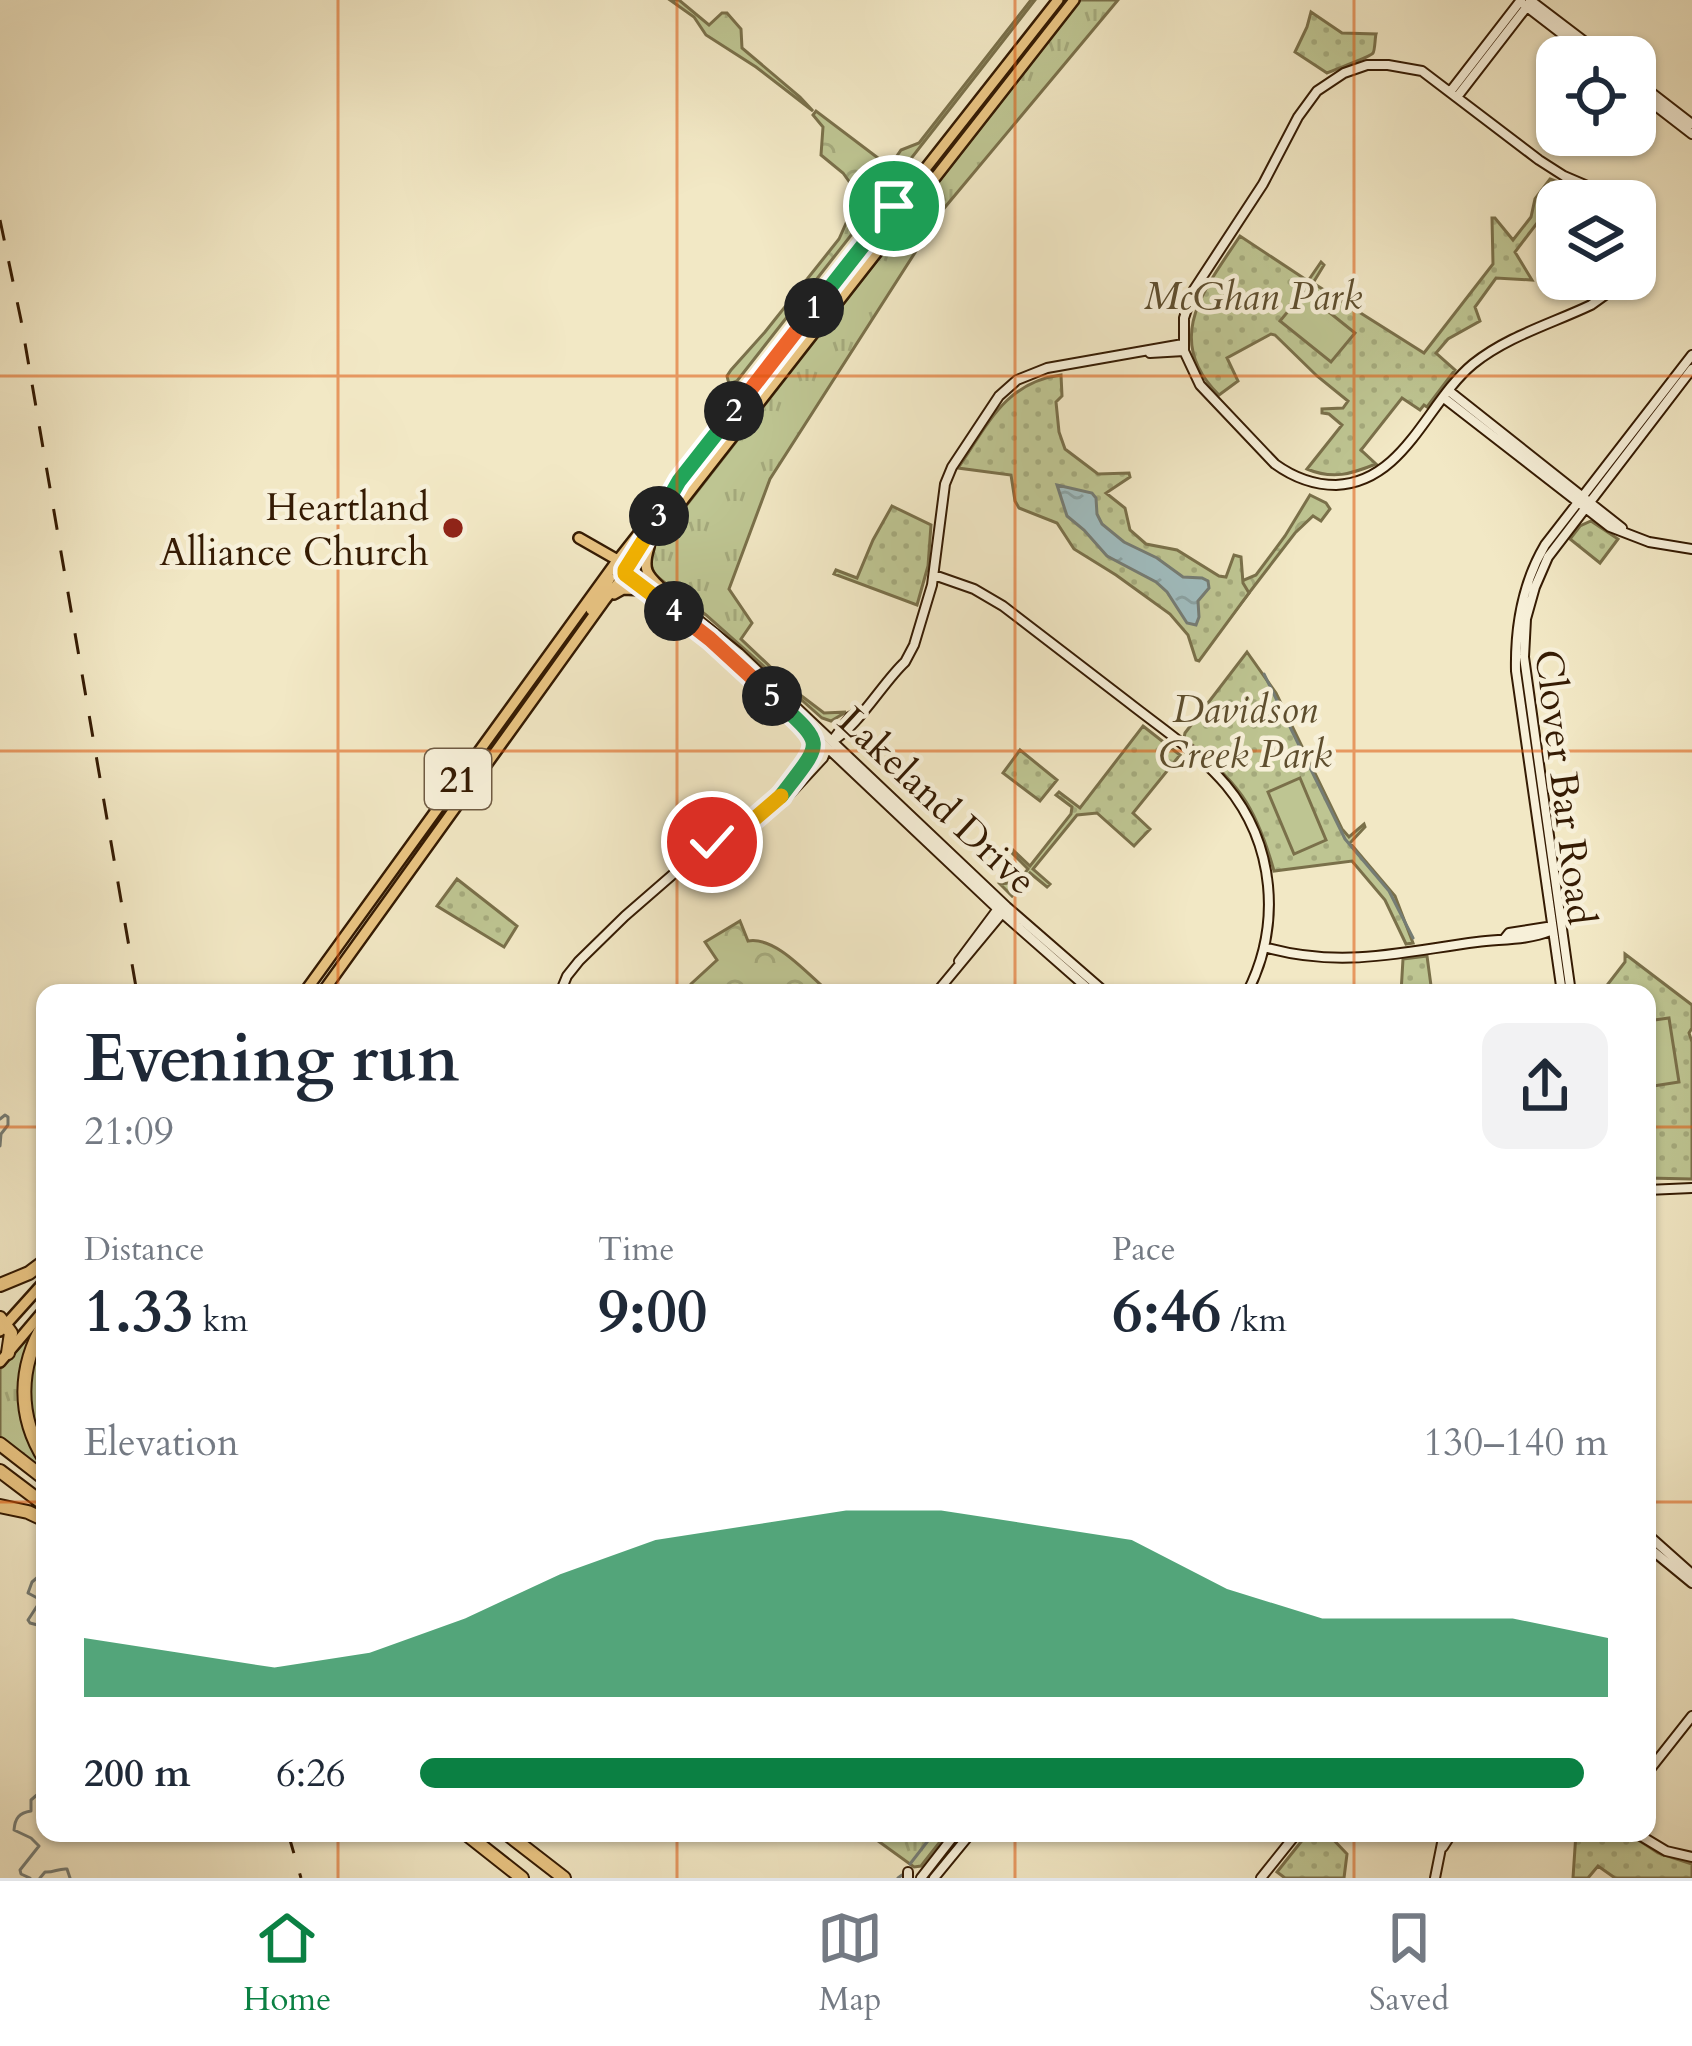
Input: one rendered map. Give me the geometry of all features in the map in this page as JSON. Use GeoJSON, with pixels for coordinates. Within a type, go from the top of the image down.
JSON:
{"type":"FeatureCollection","features":[{"type":"Feature","properties":{"kind":"highway"},"geometry":{"type":"LineString","coordinates":[[0,1285],[36,1267]]}},
{"type":"Feature","properties":{"kind":"highway"},"geometry":{"type":"LineString","coordinates":[[2,1325],[12,1338],[4,1358]]}},
{"type":"Feature","properties":{"kind":"highway"},"geometry":{"type":"LineString","coordinates":[[36,1342],[28,1359],[24,1396],[36,1442]]}},
{"type":"Feature","properties":{"kind":"highway"},"geometry":{"type":"LineString","coordinates":[[0,1444],[36,1472]]}},
{"type":"Feature","properties":{"kind":"highway"},"geometry":{"type":"LineString","coordinates":[[0,1471],[36,1498]]}},
{"type":"Feature","properties":{"kind":"highway"},"geometry":{"type":"LineString","coordinates":[[0,1505],[36,1517]]}},
{"type":"Feature","properties":{"kind":"highway"},"geometry":{"type":"LineString","coordinates":[[477,1842],[523,1878]]}},
{"type":"Feature","properties":{"kind":"highway"},"geometry":{"type":"LineString","coordinates":[[513,1842],[555,1878]]}},
{"type":"Feature","properties":{"kind":"highway"},"geometry":{"type":"LineString","coordinates":[[514,1842],[564,1878]]}},
{"type":"Feature","properties":{"kind":"main road","name":"21"},"geometry":{"type":"LineString","coordinates":[[311,984],[622,565],[679,481],[1058,0]]}},
{"type":"Feature","properties":{"kind":"main road","name":"21"},"geometry":{"type":"LineString","coordinates":[[328,984],[604,601],[622,565],[651,541],[1074,0]]}},
{"type":"Feature","properties":{"kind":"main road"},"geometry":{"type":"LineString","coordinates":[[580,538],[622,565],[580,635]]}},
{"type":"Feature","properties":{"kind":"main road"},"geometry":{"type":"LineString","coordinates":[[651,541],[644,566],[666,593]]}},
{"type":"Feature","properties":{"kind":"main road"},"geometry":{"type":"LineString","coordinates":[[604,601],[623,589],[646,590]]}},
{"type":"Feature","properties":{"kind":"main road"},"geometry":{"type":"LineString","coordinates":[[2,1325],[36,1290]]}},
{"type":"Feature","properties":{"kind":"main road"},"geometry":{"type":"LineString","coordinates":[[4,1358],[36,1320]]}},
{"type":"Feature","properties":{"kind":"street"},"geometry":{"type":"LineString","coordinates":[[1523,1],[1564,36]]}},
{"type":"Feature","properties":{"kind":"street"},"geometry":{"type":"LineString","coordinates":[[1454,94],[1523,1]]}},
{"type":"Feature","properties":{"kind":"street"},"geometry":{"type":"LineString","coordinates":[[1523,1],[1574,36]]}},
{"type":"Feature","properties":{"kind":"street"},"geometry":{"type":"LineString","coordinates":[[1510,22],[1543,20]]}},
{"type":"Feature","properties":{"kind":"street"},"geometry":{"type":"LineString","coordinates":[[1578,180],[1539,160],[1422,71],[1379,64],[1345,73],[1317,91],[1298,117],[1277,161],[1193,291],[1184,318],[1183,348],[1200,385],[1275,464],[1318,483],[1357,482],[1398,455],[1467,370],[1490,351],[1598,300]]}},
{"type":"Feature","properties":{"kind":"street"},"geometry":{"type":"LineString","coordinates":[[1656,96],[1692,124]]}},
{"type":"Feature","properties":{"kind":"street"},"geometry":{"type":"LineString","coordinates":[[1656,106],[1692,134]]}},
{"type":"Feature","properties":{"kind":"street"},"geometry":{"type":"LineString","coordinates":[[564,984],[580,961],[709,843],[787,796],[850,717],[891,680],[915,634],[934,575],[945,484],[999,396],[1036,371],[1183,348]]}},
{"type":"Feature","properties":{"kind":"street","name":"Clover Bar Road"},"geometry":{"type":"LineString","coordinates":[[1565,984],[1516,671],[1520,608],[1545,544],[1566,524],[1692,355]]}},
{"type":"Feature","properties":{"kind":"street","name":"Clover Bar Road"},"geometry":{"type":"LineString","coordinates":[[1601,478],[1692,369]]}},
{"type":"Feature","properties":{"kind":"street"},"geometry":{"type":"LineString","coordinates":[[1447,395],[1625,532],[1692,550]]}},
{"type":"Feature","properties":{"kind":"street"},"geometry":{"type":"LineString","coordinates":[[1566,489],[1601,478]]}},
{"type":"Feature","properties":{"kind":"street"},"geometry":{"type":"LineString","coordinates":[[1598,514],[1601,478]]}},
{"type":"Feature","properties":{"kind":"street"},"geometry":{"type":"LineString","coordinates":[[1566,489],[1566,524],[1598,514]]}},
{"type":"Feature","properties":{"kind":"street","name":"Lakeland Drive"},"geometry":{"type":"LineString","coordinates":[[622,565],[814,730]]}},
{"type":"Feature","properties":{"kind":"street","name":"Lakeland Drive"},"geometry":{"type":"LineString","coordinates":[[622,565],[666,593],[726,642],[1002,908],[1095,984]]}},
{"type":"Feature","properties":{"kind":"street"},"geometry":{"type":"LineString","coordinates":[[934,575],[1004,606],[1225,784],[1259,841],[1267,872],[1270,912],[1250,984]]}},
{"type":"Feature","properties":{"kind":"street"},"geometry":{"type":"LineString","coordinates":[[813,764],[814,730],[844,728]]}},
{"type":"Feature","properties":{"kind":"street"},"geometry":{"type":"LineString","coordinates":[[813,764],[845,759],[844,728]]}},
{"type":"Feature","properties":{"kind":"street","name":"Lakeland Drive"},"geometry":{"type":"LineString","coordinates":[[845,759],[980,893],[1083,984]]}},
{"type":"Feature","properties":{"kind":"street"},"geometry":{"type":"LineString","coordinates":[[980,893],[988,914],[986,929]]}},
{"type":"Feature","properties":{"kind":"street"},"geometry":{"type":"LineString","coordinates":[[943,984],[1002,908]]}},
{"type":"Feature","properties":{"kind":"street"},"geometry":{"type":"LineString","coordinates":[[986,929],[1005,926],[1024,933]]}},
{"type":"Feature","properties":{"kind":"street"},"geometry":{"type":"LineString","coordinates":[[1264,947],[1296,956],[1348,959],[1504,939],[1509,933],[1546,927],[1555,931]]}},
{"type":"Feature","properties":{"kind":"street"},"geometry":{"type":"LineString","coordinates":[[1656,1189],[1692,1188]]}},
{"type":"Feature","properties":{"kind":"street"},"geometry":{"type":"LineString","coordinates":[[1656,1542],[1692,1574]]}},
{"type":"Feature","properties":{"kind":"street"},"geometry":{"type":"LineString","coordinates":[[1656,1553],[1692,1583]]}},
{"type":"Feature","properties":{"kind":"street"},"geometry":{"type":"LineString","coordinates":[[1656,1762],[1692,1716]]}},
{"type":"Feature","properties":{"kind":"street"},"geometry":{"type":"LineString","coordinates":[[928,1878],[953,1842]]}},
{"type":"Feature","properties":{"kind":"street"},"geometry":{"type":"LineString","coordinates":[[928,1878],[964,1842]]}},
{"type":"Feature","properties":{"kind":"street"},"geometry":{"type":"LineString","coordinates":[[1261,1878],[1290,1842]]}},
{"type":"Feature","properties":{"kind":"street"},"geometry":{"type":"LineString","coordinates":[[1435,1878],[1444,1842]]}},
{"type":"Feature","properties":{"kind":"street"},"geometry":{"type":"LineString","coordinates":[[1650,1842],[1692,1857]]}},
{"type":"Feature","properties":{"kind":"street"},"geometry":{"type":"LineString","coordinates":[[944,1878],[954,1854]]}},
{"type":"Feature","properties":{"kind":"green space"},"geometry":{"type":"Polygon","coordinates":[[[670,0],[679,0],[709,25],[727,13],[741,29],[742,48],[813,111],[706,35],[694,17],[670,0]]]}},
{"type":"Feature","properties":{"kind":"green space"},"geometry":{"type":"Polygon","coordinates":[[[1035,0],[737,381],[729,384],[731,370],[839,239],[847,221],[853,187],[821,155],[823,127],[813,115],[816,111],[882,161],[892,163],[901,150],[919,143],[1035,0]]]}},
{"type":"Feature","properties":{"kind":"green space"},"geometry":{"type":"Polygon","coordinates":[[[1080,0],[1118,0],[941,212],[770,479],[729,589],[752,623],[741,639],[824,713],[846,712],[831,721],[822,718],[655,575],[647,556],[1080,0]]]}},
{"type":"Feature","properties":{"kind":"green space"},"geometry":{"type":"Polygon","coordinates":[[[1311,12],[1342,33],[1376,34],[1373,53],[1327,73],[1295,52],[1311,12]]]}},
{"type":"Feature","properties":{"kind":"green space","name":"McGhan Park"},"geometry":{"type":"Polygon","coordinates":[[[1535,199],[1536,224],[1515,252],[1532,280],[1496,278],[1475,307],[1480,321],[1448,339],[1436,353],[1455,370],[1427,407],[1420,410],[1402,398],[1361,450],[1376,464],[1342,474],[1307,469],[1342,425],[1322,409],[1343,408],[1348,401],[1275,335],[1227,358],[1238,381],[1219,395],[1202,374],[1193,354],[1195,314],[1240,236],[1308,281],[1321,262],[1324,265],[1313,283],[1424,353],[1493,264],[1492,218],[1513,240],[1531,217],[1535,199]]]}},
{"type":"Feature","properties":{"kind":"green space"},"geometry":{"type":"Polygon","coordinates":[[[1304,292],[1355,333],[1331,362],[1280,321],[1304,292]]]}},
{"type":"Feature","properties":{"kind":"green space"},"geometry":{"type":"Polygon","coordinates":[[[1061,375],[1062,396],[1056,402],[1065,449],[1098,474],[1129,473],[1130,477],[1106,493],[1125,508],[1130,530],[1146,544],[1177,550],[1219,576],[1226,577],[1234,555],[1241,557],[1243,583],[1249,593],[1199,661],[1188,635],[1170,614],[1074,549],[1057,523],[1019,508],[1011,475],[958,468],[1011,396],[1042,379],[1061,375]]]}},
{"type":"Feature","properties":{"kind":"green space"},"geometry":{"type":"Polygon","coordinates":[[[1310,495],[1330,509],[1321,521],[1313,516],[1295,533],[1219,632],[1232,585],[1256,575],[1310,495]]]}},
{"type":"Feature","properties":{"kind":"green space"},"geometry":{"type":"Polygon","coordinates":[[[892,506],[931,525],[928,566],[917,605],[834,574],[836,570],[857,578],[892,506]]]}},
{"type":"Feature","properties":{"kind":"green space"},"geometry":{"type":"Polygon","coordinates":[[[1591,521],[1618,539],[1600,563],[1570,539],[1591,521]]]}},
{"type":"Feature","properties":{"kind":"green space","name":"Davidson Creek Park"},"geometry":{"type":"Polygon","coordinates":[[[1247,652],[1276,693],[1342,829],[1349,837],[1364,824],[1350,843],[1395,896],[1413,943],[1406,944],[1385,900],[1352,861],[1274,871],[1260,828],[1242,796],[1184,738],[1247,652]]]}},
{"type":"Feature","properties":{"kind":"green space"},"geometry":{"type":"Polygon","coordinates":[[[1143,726],[1180,755],[1133,813],[1150,829],[1134,846],[1097,813],[1077,815],[1033,869],[1050,884],[1047,887],[1030,873],[1012,896],[1000,884],[1018,882],[1028,869],[1011,852],[1030,866],[1071,814],[1072,807],[1056,795],[1059,792],[1080,808],[1143,726]]]}},
{"type":"Feature","properties":{"kind":"green space"},"geometry":{"type":"Polygon","coordinates":[[[1020,750],[1057,780],[1040,801],[1003,773],[1020,750]]]}},
{"type":"Feature","properties":{"kind":"green space"},"geometry":{"type":"Polygon","coordinates":[[[1300,778],[1326,840],[1294,854],[1268,792],[1300,778]]]}},
{"type":"Feature","properties":{"kind":"green space"},"geometry":{"type":"Polygon","coordinates":[[[457,879],[517,926],[504,947],[437,906],[457,879]]]}},
{"type":"Feature","properties":{"kind":"green space"},"geometry":{"type":"Polygon","coordinates":[[[740,921],[748,941],[770,944],[820,984],[691,984],[717,960],[705,942],[740,921]]]}},
{"type":"Feature","properties":{"kind":"green space"},"geometry":{"type":"Polygon","coordinates":[[[1625,954],[1692,1005],[1692,1179],[1656,1178],[1656,984],[1608,984],[1625,962],[1625,954]]]}},
{"type":"Feature","properties":{"kind":"green space"},"geometry":{"type":"Polygon","coordinates":[[[1427,956],[1431,984],[1402,984],[1403,959],[1427,956]]]}},
{"type":"Feature","properties":{"kind":"green space"},"geometry":{"type":"Polygon","coordinates":[[[1669,1018],[1679,1082],[1656,1086],[1656,1020],[1669,1018]]]}},
{"type":"Feature","properties":{"kind":"green space"},"geometry":{"type":"Polygon","coordinates":[[[32,1333],[21,1390],[36,1437],[36,1466],[0,1437],[0,1369],[32,1333]]]}},
{"type":"Feature","properties":{"kind":"green space"},"geometry":{"type":"Polygon","coordinates":[[[36,1353],[36,1427],[30,1390],[36,1353]]]}},
{"type":"Feature","properties":{"kind":"green space"},"geometry":{"type":"Polygon","coordinates":[[[879,1842],[940,1842],[921,1866],[914,1867],[879,1842]]]}},
{"type":"Feature","properties":{"kind":"green space"},"geometry":{"type":"Polygon","coordinates":[[[1301,1842],[1336,1842],[1347,1854],[1344,1878],[1285,1878],[1277,1872],[1301,1842]]]}},
{"type":"Feature","properties":{"kind":"green space"},"geometry":{"type":"Polygon","coordinates":[[[1575,1842],[1642,1842],[1692,1864],[1692,1878],[1615,1878],[1598,1866],[1588,1878],[1573,1878],[1575,1842]]]}},
{"type":"Feature","properties":{"kind":"water"},"geometry":{"type":"Polygon","coordinates":[[[1057,485],[1092,493],[1102,524],[1124,542],[1183,577],[1208,581],[1209,588],[1198,601],[1196,625],[1187,623],[1156,582],[1107,556],[1067,516],[1057,485]]]}},
{"type":"Feature","properties":{"kind":"waterway"},"geometry":{"type":"LineString","coordinates":[[1264,674],[1345,839],[1389,891],[1413,938]]}},
{"type":"Feature","properties":{"kind":"waterway"},"geometry":{"type":"LineString","coordinates":[[0,1119],[8,1117],[0,1146]]}},
{"type":"Feature","properties":{"kind":"waterway"},"geometry":{"type":"LineString","coordinates":[[36,1579],[28,1593],[36,1597]]}},
{"type":"Feature","properties":{"kind":"waterway"},"geometry":{"type":"LineString","coordinates":[[36,1608],[28,1620],[36,1625]]}},
{"type":"Feature","properties":{"kind":"waterway"},"geometry":{"type":"LineString","coordinates":[[30,1878],[20,1870],[39,1846],[14,1830],[17,1819],[31,1811],[36,1796]]}},
{"type":"Feature","properties":{"kind":"waterway"},"geometry":{"type":"LineString","coordinates":[[910,1864],[927,1842]]}},
{"type":"Feature","properties":{"kind":"waterway"},"geometry":{"type":"LineString","coordinates":[[40,1878],[45,1872],[64,1869],[70,1878]]}},
{"type":"Feature","properties":{"kind":"waterway"},"geometry":{"type":"LineString","coordinates":[[898,1878],[902,1875]]}},
{"type":"Feature","properties":{"kind":"railway"},"geometry":{"type":"LineString","coordinates":[[0,220],[135,984]]}},
{"type":"Feature","properties":{"kind":"railway"},"geometry":{"type":"LineString","coordinates":[[291,1842],[301,1878]]}},
{"type":"Feature","properties":{"kind":"place","name":"Heartland Alliance Church"},"geometry":{"type":"Point","coordinates":[453,528]}},
{"type":"Feature","properties":{"kind":"route"},"geometry":{"type":"LineString","coordinates":[[712,842],[777,802],[810,762],[812,733],[710,639],[625,574],[625,567],[679,481],[894,206]]}}]}
